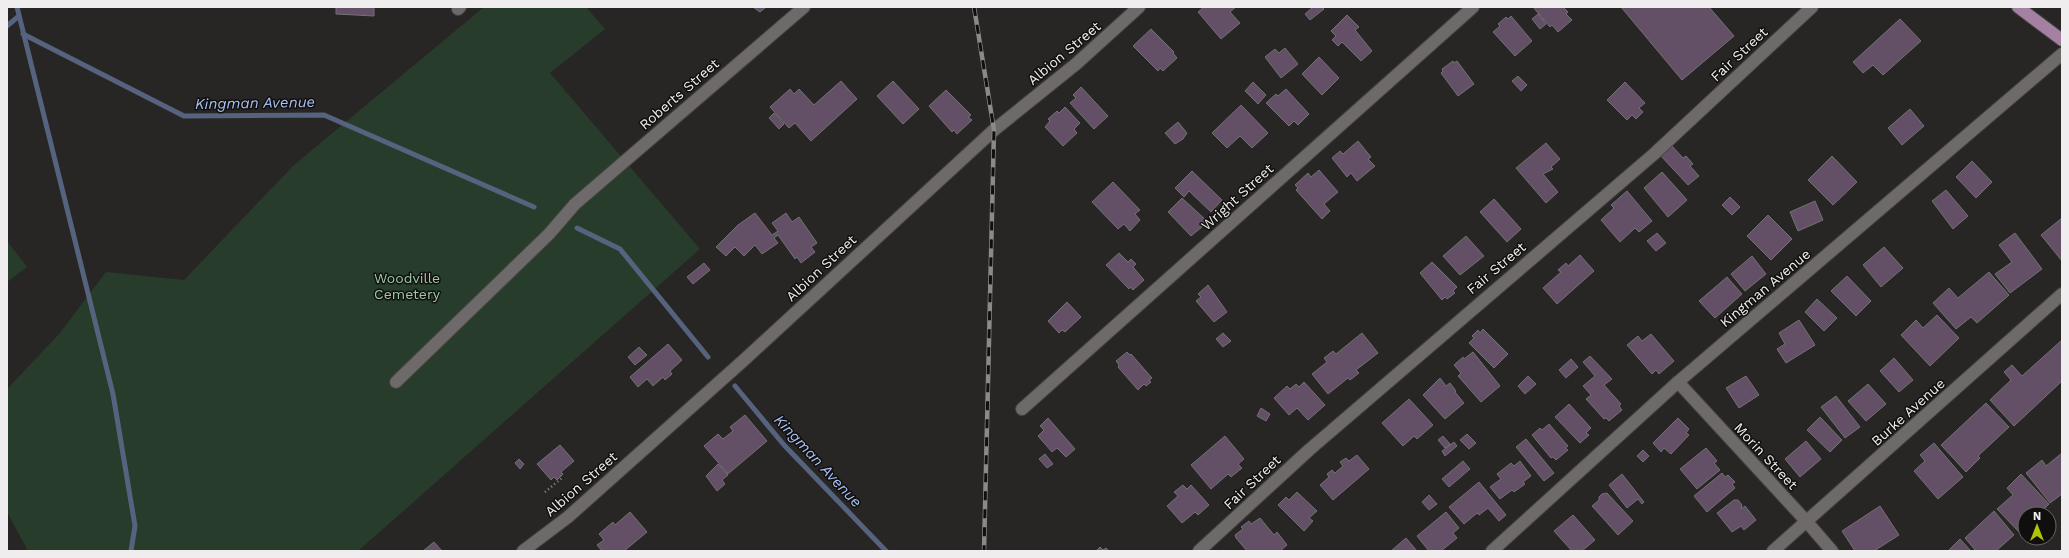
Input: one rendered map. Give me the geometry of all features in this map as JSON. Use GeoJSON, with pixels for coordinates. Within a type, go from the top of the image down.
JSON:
{"type":"FeatureCollection","features":[{"type":"Feature","properties":{"kind":"main road"},"geometry":{"type":"LineString","coordinates":[[2018,7],[2062,40]]}},
{"type":"Feature","properties":{"kind":"street","name":"Roberts Street"},"geometry":{"type":"LineString","coordinates":[[396,382],[549,234],[575,204],[804,7]]}},
{"type":"Feature","properties":{"kind":"street","name":"Albion Street"},"geometry":{"type":"LineString","coordinates":[[523,551],[568,517],[744,360],[994,130],[1076,64],[1140,7]]}},
{"type":"Feature","properties":{"kind":"street","name":"Wright Street"},"geometry":{"type":"LineString","coordinates":[[1022,409],[1473,7]]}},
{"type":"Feature","properties":{"kind":"street","name":"Fair Street"},"geometry":{"type":"LineString","coordinates":[[1199,551],[1314,445],[1654,154],[1812,7]]}},
{"type":"Feature","properties":{"kind":"street","name":"Kingman Avenue"},"geometry":{"type":"LineString","coordinates":[[1492,551],[1678,382],[2062,54]]}},
{"type":"Feature","properties":{"kind":"street","name":"Burke Avenue"},"geometry":{"type":"LineString","coordinates":[[1773,551],[2062,294]]}},
{"type":"Feature","properties":{"kind":"street","name":"Morin Street"},"geometry":{"type":"LineString","coordinates":[[1678,382],[1832,551]]}},
{"type":"Feature","properties":{"kind":"path"},"geometry":{"type":"LineString","coordinates":[[545,492],[562,478],[561,476]]}},
{"type":"Feature","properties":{"kind":"green space","name":"Woodville Cemetery"},"geometry":{"type":"Polygon","coordinates":[[[484,7],[586,7],[605,29],[550,73],[700,249],[358,551],[28,551],[7,512],[7,389],[60,333],[106,272],[184,280],[294,165],[484,7]]]}},
{"type":"Feature","properties":{"kind":"green space"},"geometry":{"type":"Polygon","coordinates":[[[7,241],[27,267],[7,282],[7,241]]]}},
{"type":"Feature","properties":{"kind":"building"},"geometry":{"type":"Polygon","coordinates":[[[336,7],[374,7],[374,16],[336,14],[336,7]]]}},
{"type":"Feature","properties":{"kind":"building"},"geometry":{"type":"Polygon","coordinates":[[[753,7],[766,7],[760,12],[753,7]]]}},
{"type":"Feature","properties":{"kind":"building"},"geometry":{"type":"Polygon","coordinates":[[[1204,7],[1236,7],[1230,12],[1240,23],[1221,39],[1198,12],[1204,7]]]}},
{"type":"Feature","properties":{"kind":"building"},"geometry":{"type":"Polygon","coordinates":[[[1313,7],[1322,7],[1324,9],[1310,20],[1305,14],[1313,7]]]}},
{"type":"Feature","properties":{"kind":"building"},"geometry":{"type":"Polygon","coordinates":[[[1533,7],[1563,7],[1568,12],[1566,14],[1572,20],[1558,32],[1552,25],[1550,27],[1533,7]]]}},
{"type":"Feature","properties":{"kind":"building"},"geometry":{"type":"Polygon","coordinates":[[[1621,7],[1709,7],[1734,36],[1682,80],[1621,7]]]}},
{"type":"Feature","properties":{"kind":"building"},"geometry":{"type":"Polygon","coordinates":[[[1538,14],[1546,24],[1540,29],[1532,19],[1538,14]]]}},
{"type":"Feature","properties":{"kind":"building"},"geometry":{"type":"Polygon","coordinates":[[[1347,15],[1359,27],[1355,30],[1372,51],[1361,61],[1342,42],[1338,46],[1332,40],[1336,36],[1331,31],[1347,15]]]}},
{"type":"Feature","properties":{"kind":"building"},"geometry":{"type":"Polygon","coordinates":[[[1511,16],[1532,41],[1515,56],[1493,32],[1500,26],[1498,24],[1506,17],[1508,19],[1511,16]]]}},
{"type":"Feature","properties":{"kind":"building"},"geometry":{"type":"Polygon","coordinates":[[[1900,19],[1921,41],[1883,75],[1873,65],[1863,73],[1853,62],[1900,19]]]}},
{"type":"Feature","properties":{"kind":"building"},"geometry":{"type":"Polygon","coordinates":[[[1151,29],[1174,52],[1173,53],[1177,58],[1163,71],[1160,68],[1158,71],[1133,46],[1151,29]]]}},
{"type":"Feature","properties":{"kind":"building"},"geometry":{"type":"Polygon","coordinates":[[[1285,48],[1298,64],[1281,78],[1265,57],[1275,49],[1279,53],[1285,48]]]}},
{"type":"Feature","properties":{"kind":"building"},"geometry":{"type":"Polygon","coordinates":[[[1319,57],[1339,78],[1322,95],[1302,74],[1319,57]]]}},
{"type":"Feature","properties":{"kind":"building"},"geometry":{"type":"Polygon","coordinates":[[[1453,61],[1454,63],[1457,61],[1474,84],[1458,96],[1441,73],[1443,71],[1442,69],[1453,61]]]}},
{"type":"Feature","properties":{"kind":"building"},"geometry":{"type":"Polygon","coordinates":[[[1518,76],[1527,85],[1521,91],[1512,81],[1518,76]]]}},
{"type":"Feature","properties":{"kind":"building"},"geometry":{"type":"Polygon","coordinates":[[[841,81],[857,99],[811,141],[795,123],[789,128],[770,107],[790,89],[794,94],[799,89],[814,105],[841,81]]]}},
{"type":"Feature","properties":{"kind":"building"},"geometry":{"type":"Polygon","coordinates":[[[893,81],[919,109],[903,124],[877,96],[893,81]]]}},
{"type":"Feature","properties":{"kind":"building"},"geometry":{"type":"Polygon","coordinates":[[[1253,82],[1266,95],[1258,104],[1245,91],[1253,82]]]}},
{"type":"Feature","properties":{"kind":"building"},"geometry":{"type":"Polygon","coordinates":[[[1625,82],[1645,103],[1639,108],[1643,112],[1636,119],[1632,115],[1627,120],[1607,100],[1625,82]]]}},
{"type":"Feature","properties":{"kind":"building"},"geometry":{"type":"Polygon","coordinates":[[[1081,87],[1108,116],[1094,129],[1070,103],[1076,98],[1073,95],[1081,87]]]}},
{"type":"Feature","properties":{"kind":"building"},"geometry":{"type":"Polygon","coordinates":[[[1286,89],[1309,114],[1298,125],[1294,121],[1289,126],[1266,103],[1276,94],[1278,96],[1286,89]]]}},
{"type":"Feature","properties":{"kind":"building"},"geometry":{"type":"Polygon","coordinates":[[[946,90],[971,115],[968,117],[972,120],[957,134],[954,130],[952,132],[929,106],[946,90]]]}},
{"type":"Feature","properties":{"kind":"building"},"geometry":{"type":"Polygon","coordinates":[[[1241,105],[1268,133],[1252,148],[1240,136],[1227,148],[1212,133],[1241,105]]]}},
{"type":"Feature","properties":{"kind":"building"},"geometry":{"type":"Polygon","coordinates":[[[1065,107],[1080,123],[1074,129],[1077,133],[1063,146],[1045,127],[1050,121],[1048,119],[1057,111],[1059,113],[1065,107]]]}},
{"type":"Feature","properties":{"kind":"building"},"geometry":{"type":"Polygon","coordinates":[[[1910,109],[1924,126],[1902,145],[1888,128],[1910,109]]]}},
{"type":"Feature","properties":{"kind":"building"},"geometry":{"type":"Polygon","coordinates":[[[774,113],[784,124],[779,129],[769,118],[774,113]]]}},
{"type":"Feature","properties":{"kind":"building"},"geometry":{"type":"Polygon","coordinates":[[[1178,122],[1187,133],[1183,139],[1175,144],[1165,133],[1178,122]]]}},
{"type":"Feature","properties":{"kind":"building"},"geometry":{"type":"Polygon","coordinates":[[[1358,141],[1371,157],[1368,159],[1375,166],[1357,181],[1351,173],[1347,177],[1332,158],[1340,151],[1343,154],[1358,141]]]}},
{"type":"Feature","properties":{"kind":"building"},"geometry":{"type":"Polygon","coordinates":[[[1546,143],[1560,159],[1551,167],[1553,169],[1543,174],[1558,192],[1546,203],[1516,168],[1546,143]]]}},
{"type":"Feature","properties":{"kind":"building"},"geometry":{"type":"Polygon","coordinates":[[[1671,145],[1683,158],[1686,156],[1693,164],[1690,166],[1699,176],[1688,185],[1660,155],[1671,145]]]}},
{"type":"Feature","properties":{"kind":"building"},"geometry":{"type":"Polygon","coordinates":[[[1832,156],[1857,182],[1833,205],[1808,180],[1832,156]]]}},
{"type":"Feature","properties":{"kind":"building"},"geometry":{"type":"Polygon","coordinates":[[[1972,161],[1992,182],[1976,198],[1956,177],[1972,161]]]}},
{"type":"Feature","properties":{"kind":"building"},"geometry":{"type":"Polygon","coordinates":[[[1319,170],[1338,192],[1324,204],[1330,211],[1322,219],[1296,190],[1298,188],[1295,185],[1308,173],[1311,177],[1319,170]]]}},
{"type":"Feature","properties":{"kind":"building"},"geometry":{"type":"Polygon","coordinates":[[[1192,171],[1222,200],[1211,212],[1189,191],[1184,197],[1175,188],[1192,171]]]}},
{"type":"Feature","properties":{"kind":"building"},"geometry":{"type":"Polygon","coordinates":[[[1662,172],[1687,200],[1668,217],[1644,188],[1662,172]]]}},
{"type":"Feature","properties":{"kind":"building"},"geometry":{"type":"Polygon","coordinates":[[[1113,182],[1140,210],[1135,214],[1140,220],[1130,231],[1124,224],[1118,229],[1092,202],[1113,182]]]}},
{"type":"Feature","properties":{"kind":"building"},"geometry":{"type":"Polygon","coordinates":[[[1946,190],[1968,216],[1953,229],[1932,201],[1946,190]]]}},
{"type":"Feature","properties":{"kind":"building"},"geometry":{"type":"Polygon","coordinates":[[[1627,191],[1652,221],[1639,232],[1635,228],[1620,242],[1601,220],[1614,208],[1611,205],[1627,191]]]}},
{"type":"Feature","properties":{"kind":"building"},"geometry":{"type":"Polygon","coordinates":[[[1730,197],[1740,207],[1732,215],[1722,205],[1730,197]]]}},
{"type":"Feature","properties":{"kind":"building"},"geometry":{"type":"Polygon","coordinates":[[[1182,198],[1208,222],[1191,236],[1168,212],[1182,198]]]}},
{"type":"Feature","properties":{"kind":"building"},"geometry":{"type":"Polygon","coordinates":[[[1494,199],[1521,229],[1507,242],[1480,212],[1494,199]]]}},
{"type":"Feature","properties":{"kind":"building"},"geometry":{"type":"Polygon","coordinates":[[[1815,201],[1823,220],[1798,231],[1790,212],[1815,201]]]}},
{"type":"Feature","properties":{"kind":"building"},"geometry":{"type":"Polygon","coordinates":[[[755,213],[772,235],[778,231],[772,223],[786,213],[792,222],[799,217],[817,243],[811,247],[815,252],[801,263],[797,257],[795,259],[778,235],[774,238],[778,243],[762,254],[755,245],[744,256],[735,247],[726,256],[716,247],[738,225],[755,213]]]}},
{"type":"Feature","properties":{"kind":"building"},"geometry":{"type":"Polygon","coordinates":[[[1768,215],[1792,239],[1771,260],[1747,236],[1768,215]]]}},
{"type":"Feature","properties":{"kind":"building"},"geometry":{"type":"Polygon","coordinates":[[[2062,218],[2062,261],[2041,235],[2062,218]]]}},
{"type":"Feature","properties":{"kind":"building"},"geometry":{"type":"Polygon","coordinates":[[[1657,233],[1666,243],[1656,251],[1647,241],[1657,233]]]}},
{"type":"Feature","properties":{"kind":"building"},"geometry":{"type":"Polygon","coordinates":[[[2015,233],[2042,269],[2010,293],[1995,274],[2012,262],[1999,245],[2015,233]]]}},
{"type":"Feature","properties":{"kind":"building"},"geometry":{"type":"Polygon","coordinates":[[[1466,236],[1484,256],[1460,275],[1443,256],[1466,236]]]}},
{"type":"Feature","properties":{"kind":"building"},"geometry":{"type":"Polygon","coordinates":[[[1884,247],[1903,268],[1881,287],[1863,265],[1884,247]]]}},
{"type":"Feature","properties":{"kind":"building"},"geometry":{"type":"Polygon","coordinates":[[[1119,253],[1128,262],[1131,259],[1136,264],[1133,267],[1144,280],[1133,290],[1130,287],[1129,289],[1106,265],[1119,253]]]}},
{"type":"Feature","properties":{"kind":"building"},"geometry":{"type":"Polygon","coordinates":[[[1580,255],[1594,271],[1557,304],[1543,288],[1561,272],[1558,270],[1566,263],[1568,266],[1580,255]]]}},
{"type":"Feature","properties":{"kind":"building"},"geometry":{"type":"Polygon","coordinates":[[[1752,256],[1766,274],[1745,291],[1731,274],[1752,256]]]}},
{"type":"Feature","properties":{"kind":"building"},"geometry":{"type":"Polygon","coordinates":[[[1432,262],[1457,287],[1453,291],[1455,293],[1447,299],[1445,297],[1442,300],[1420,273],[1432,262]]]}},
{"type":"Feature","properties":{"kind":"building"},"geometry":{"type":"Polygon","coordinates":[[[704,263],[710,270],[693,284],[687,277],[704,263]]]}},
{"type":"Feature","properties":{"kind":"building"},"geometry":{"type":"Polygon","coordinates":[[[1989,272],[2009,295],[1977,323],[1971,317],[1956,329],[1933,303],[1949,288],[1958,298],[1989,272]]]}},
{"type":"Feature","properties":{"kind":"building"},"geometry":{"type":"Polygon","coordinates":[[[1847,276],[1871,301],[1856,316],[1831,291],[1847,276]]]}},
{"type":"Feature","properties":{"kind":"building"},"geometry":{"type":"Polygon","coordinates":[[[1727,277],[1742,294],[1715,318],[1699,301],[1727,277]]]}},
{"type":"Feature","properties":{"kind":"building"},"geometry":{"type":"Polygon","coordinates":[[[1208,285],[1227,312],[1214,322],[1196,301],[1201,297],[1198,294],[1208,285]]]}},
{"type":"Feature","properties":{"kind":"building"},"geometry":{"type":"Polygon","coordinates":[[[1817,299],[1837,318],[1824,331],[1805,312],[1817,299]]]}},
{"type":"Feature","properties":{"kind":"building"},"geometry":{"type":"Polygon","coordinates":[[[1067,302],[1081,317],[1065,332],[1062,330],[1059,333],[1048,321],[1067,302]]]}},
{"type":"Feature","properties":{"kind":"building"},"geometry":{"type":"Polygon","coordinates":[[[1937,315],[1959,338],[1930,366],[1901,335],[1916,320],[1923,328],[1937,315]]]}},
{"type":"Feature","properties":{"kind":"building"},"geometry":{"type":"Polygon","coordinates":[[[1799,320],[1815,345],[1786,363],[1777,349],[1785,344],[1779,333],[1799,320]]]}},
{"type":"Feature","properties":{"kind":"building"},"geometry":{"type":"Polygon","coordinates":[[[1483,329],[1508,354],[1494,368],[1469,343],[1474,338],[1472,336],[1478,330],[1480,333],[1483,329]]]}},
{"type":"Feature","properties":{"kind":"building"},"geometry":{"type":"Polygon","coordinates":[[[1223,333],[1231,341],[1223,347],[1216,339],[1223,333]]]}},
{"type":"Feature","properties":{"kind":"building"},"geometry":{"type":"Polygon","coordinates":[[[1362,333],[1378,353],[1356,370],[1359,373],[1350,380],[1348,378],[1328,394],[1312,374],[1327,362],[1324,358],[1333,351],[1336,354],[1362,333]]]}},
{"type":"Feature","properties":{"kind":"building"},"geometry":{"type":"Polygon","coordinates":[[[1651,334],[1674,361],[1659,374],[1656,370],[1652,374],[1627,345],[1638,336],[1642,341],[1651,334]]]}},
{"type":"Feature","properties":{"kind":"building"},"geometry":{"type":"Polygon","coordinates":[[[2062,340],[2062,381],[2014,426],[1990,400],[2011,380],[2004,372],[2012,365],[2022,376],[2062,340]]]}},
{"type":"Feature","properties":{"kind":"building"},"geometry":{"type":"Polygon","coordinates":[[[668,344],[682,360],[670,371],[672,374],[665,380],[663,377],[653,386],[647,379],[638,387],[630,377],[668,344]]]}},
{"type":"Feature","properties":{"kind":"building"},"geometry":{"type":"Polygon","coordinates":[[[639,347],[647,355],[635,365],[628,357],[639,347]]]}},
{"type":"Feature","properties":{"kind":"building"},"geometry":{"type":"Polygon","coordinates":[[[1127,352],[1130,355],[1131,354],[1152,378],[1149,380],[1151,382],[1146,386],[1144,384],[1138,390],[1118,367],[1119,365],[1116,361],[1127,352]]]}},
{"type":"Feature","properties":{"kind":"building"},"geometry":{"type":"Polygon","coordinates":[[[1473,352],[1500,386],[1481,402],[1458,376],[1461,373],[1454,365],[1463,357],[1464,359],[1473,352]]]}},
{"type":"Feature","properties":{"kind":"building"},"geometry":{"type":"Polygon","coordinates":[[[1590,356],[1612,379],[1604,385],[1621,404],[1619,406],[1622,410],[1609,421],[1606,418],[1604,419],[1586,399],[1591,395],[1583,386],[1595,376],[1583,362],[1590,356]]]}},
{"type":"Feature","properties":{"kind":"building"},"geometry":{"type":"Polygon","coordinates":[[[1894,358],[1913,380],[1899,392],[1880,371],[1894,358]]]}},
{"type":"Feature","properties":{"kind":"building"},"geometry":{"type":"Polygon","coordinates":[[[1571,359],[1578,367],[1566,378],[1559,370],[1571,359]]]}},
{"type":"Feature","properties":{"kind":"building"},"geometry":{"type":"Polygon","coordinates":[[[1528,376],[1536,384],[1525,394],[1518,386],[1528,376]]]}},
{"type":"Feature","properties":{"kind":"building"},"geometry":{"type":"Polygon","coordinates":[[[1746,376],[1759,395],[1739,408],[1726,388],[1746,376]]]}},
{"type":"Feature","properties":{"kind":"building"},"geometry":{"type":"Polygon","coordinates":[[[1440,378],[1446,386],[1450,383],[1464,403],[1445,419],[1423,395],[1440,378]]]}},
{"type":"Feature","properties":{"kind":"building"},"geometry":{"type":"Polygon","coordinates":[[[1304,382],[1325,405],[1308,420],[1297,408],[1289,415],[1274,398],[1287,386],[1290,389],[1296,384],[1299,387],[1304,382]]]}},
{"type":"Feature","properties":{"kind":"building"},"geometry":{"type":"Polygon","coordinates":[[[1868,384],[1886,404],[1866,421],[1848,401],[1868,384]]]}},
{"type":"Feature","properties":{"kind":"building"},"geometry":{"type":"Polygon","coordinates":[[[1836,396],[1860,427],[1845,438],[1821,407],[1836,396]]]}},
{"type":"Feature","properties":{"kind":"building"},"geometry":{"type":"Polygon","coordinates":[[[1409,399],[1433,425],[1417,439],[1414,436],[1403,446],[1382,423],[1409,399]]]}},
{"type":"Feature","properties":{"kind":"building"},"geometry":{"type":"Polygon","coordinates":[[[1986,403],[2009,427],[1978,456],[1980,458],[1966,472],[1941,445],[1986,403]]]}},
{"type":"Feature","properties":{"kind":"building"},"geometry":{"type":"Polygon","coordinates":[[[1569,404],[1591,428],[1586,433],[1589,435],[1580,443],[1555,417],[1569,404]]]}},
{"type":"Feature","properties":{"kind":"building"},"geometry":{"type":"Polygon","coordinates":[[[1261,408],[1270,414],[1266,421],[1257,416],[1261,408]]]}},
{"type":"Feature","properties":{"kind":"building"},"geometry":{"type":"Polygon","coordinates":[[[745,415],[767,441],[728,474],[704,446],[718,434],[723,439],[733,431],[730,427],[745,415]]]}},
{"type":"Feature","properties":{"kind":"building"},"geometry":{"type":"Polygon","coordinates":[[[1820,417],[1842,440],[1830,452],[1807,430],[1820,417]]]}},
{"type":"Feature","properties":{"kind":"building"},"geometry":{"type":"Polygon","coordinates":[[[1048,418],[1075,449],[1066,457],[1057,448],[1052,452],[1038,436],[1044,430],[1040,426],[1048,418]]]}},
{"type":"Feature","properties":{"kind":"building"},"geometry":{"type":"Polygon","coordinates":[[[1678,418],[1689,429],[1686,433],[1689,435],[1671,454],[1664,448],[1661,452],[1653,443],[1678,418]]]}},
{"type":"Feature","properties":{"kind":"building"},"geometry":{"type":"Polygon","coordinates":[[[1549,424],[1568,446],[1565,448],[1568,450],[1556,460],[1553,457],[1551,458],[1532,435],[1540,428],[1542,430],[1549,424]]]}},
{"type":"Feature","properties":{"kind":"building"},"geometry":{"type":"Polygon","coordinates":[[[1467,434],[1476,443],[1469,449],[1460,440],[1467,434]]]}},
{"type":"Feature","properties":{"kind":"building"},"geometry":{"type":"Polygon","coordinates":[[[1225,436],[1244,459],[1238,464],[1242,468],[1231,477],[1228,474],[1211,489],[1191,465],[1225,436]]]}},
{"type":"Feature","properties":{"kind":"building"},"geometry":{"type":"Polygon","coordinates":[[[1443,436],[1450,444],[1445,448],[1438,440],[1443,436]]]}},
{"type":"Feature","properties":{"kind":"building"},"geometry":{"type":"Polygon","coordinates":[[[1526,439],[1554,473],[1544,481],[1516,447],[1526,439]]]}},
{"type":"Feature","properties":{"kind":"building"},"geometry":{"type":"Polygon","coordinates":[[[1806,441],[1821,459],[1800,477],[1785,459],[1806,441]]]}},
{"type":"Feature","properties":{"kind":"building"},"geometry":{"type":"Polygon","coordinates":[[[1454,442],[1457,446],[1445,456],[1442,451],[1454,442]]]}},
{"type":"Feature","properties":{"kind":"building"},"geometry":{"type":"Polygon","coordinates":[[[1934,443],[1963,477],[1938,499],[1914,471],[1925,461],[1920,455],[1934,443]]]}},
{"type":"Feature","properties":{"kind":"building"},"geometry":{"type":"Polygon","coordinates":[[[560,445],[574,461],[561,472],[563,474],[557,480],[554,477],[551,480],[537,464],[560,445]]]}},
{"type":"Feature","properties":{"kind":"building"},"geometry":{"type":"Polygon","coordinates":[[[1706,448],[1717,461],[1714,463],[1720,470],[1697,489],[1680,469],[1706,448]]]}},
{"type":"Feature","properties":{"kind":"building"},"geometry":{"type":"Polygon","coordinates":[[[1643,450],[1649,456],[1643,462],[1637,456],[1643,450]]]}},
{"type":"Feature","properties":{"kind":"building"},"geometry":{"type":"Polygon","coordinates":[[[2062,453],[2062,494],[2050,503],[2026,473],[2042,460],[2046,466],[2062,453]]]}},
{"type":"Feature","properties":{"kind":"building"},"geometry":{"type":"Polygon","coordinates":[[[1045,454],[1053,464],[1047,468],[1039,459],[1045,454]]]}},
{"type":"Feature","properties":{"kind":"building"},"geometry":{"type":"Polygon","coordinates":[[[1357,455],[1369,469],[1333,500],[1320,485],[1329,477],[1327,474],[1332,470],[1335,473],[1343,466],[1340,462],[1346,458],[1349,461],[1357,455]]]}},
{"type":"Feature","properties":{"kind":"building"},"geometry":{"type":"Polygon","coordinates":[[[519,459],[524,464],[520,469],[515,463],[519,459]]]}},
{"type":"Feature","properties":{"kind":"building"},"geometry":{"type":"Polygon","coordinates":[[[1463,461],[1470,469],[1449,487],[1442,479],[1463,461]]]}},
{"type":"Feature","properties":{"kind":"building"},"geometry":{"type":"Polygon","coordinates":[[[1520,461],[1531,476],[1523,482],[1525,484],[1514,492],[1512,490],[1500,499],[1490,487],[1501,479],[1497,474],[1511,463],[1514,466],[1520,461]]]}},
{"type":"Feature","properties":{"kind":"building"},"geometry":{"type":"Polygon","coordinates":[[[718,464],[728,475],[722,480],[725,484],[717,491],[706,476],[718,464]]]}},
{"type":"Feature","properties":{"kind":"building"},"geometry":{"type":"Polygon","coordinates":[[[1722,473],[1725,477],[1728,475],[1735,482],[1732,484],[1735,488],[1707,512],[1694,496],[1722,473]]]}},
{"type":"Feature","properties":{"kind":"building"},"geometry":{"type":"Polygon","coordinates":[[[1622,474],[1644,502],[1642,504],[1638,499],[1627,508],[1609,485],[1622,474]]]}},
{"type":"Feature","properties":{"kind":"building"},"geometry":{"type":"Polygon","coordinates":[[[2021,474],[2049,504],[2047,506],[2017,506],[2017,530],[1997,509],[2013,495],[2007,488],[2021,474]]]}},
{"type":"Feature","properties":{"kind":"building"},"geometry":{"type":"Polygon","coordinates":[[[1479,482],[1506,515],[1499,521],[1488,508],[1479,515],[1477,513],[1464,524],[1449,507],[1479,482]]]}},
{"type":"Feature","properties":{"kind":"building"},"geometry":{"type":"Polygon","coordinates":[[[1183,485],[1187,489],[1191,485],[1209,505],[1198,515],[1195,512],[1182,523],[1167,506],[1178,496],[1174,492],[1183,485]]]}},
{"type":"Feature","properties":{"kind":"building"},"geometry":{"type":"Polygon","coordinates":[[[1297,492],[1317,511],[1309,518],[1313,521],[1304,531],[1278,505],[1286,497],[1289,500],[1297,492]]]}},
{"type":"Feature","properties":{"kind":"building"},"geometry":{"type":"Polygon","coordinates":[[[1607,493],[1633,521],[1618,535],[1592,506],[1599,500],[1599,497],[1602,494],[1607,493]]]}},
{"type":"Feature","properties":{"kind":"building"},"geometry":{"type":"Polygon","coordinates":[[[1429,495],[1437,504],[1429,510],[1422,502],[1429,495]]]}},
{"type":"Feature","properties":{"kind":"building"},"geometry":{"type":"Polygon","coordinates":[[[1734,500],[1738,500],[1742,505],[1741,509],[1745,506],[1756,520],[1744,530],[1741,526],[1732,532],[1717,513],[1734,500]]]}},
{"type":"Feature","properties":{"kind":"building"},"geometry":{"type":"Polygon","coordinates":[[[1880,506],[1899,535],[1874,551],[1855,551],[1842,531],[1880,506]]]}},
{"type":"Feature","properties":{"kind":"building"},"geometry":{"type":"Polygon","coordinates":[[[1994,511],[2014,535],[1996,551],[1976,551],[1965,538],[1994,511]]]}},
{"type":"Feature","properties":{"kind":"building"},"geometry":{"type":"Polygon","coordinates":[[[630,512],[647,532],[624,551],[602,551],[597,545],[604,540],[599,534],[613,522],[615,525],[630,512]]]}},
{"type":"Feature","properties":{"kind":"building"},"geometry":{"type":"Polygon","coordinates":[[[1446,512],[1459,528],[1453,533],[1457,538],[1441,551],[1429,551],[1417,536],[1446,512]]]}},
{"type":"Feature","properties":{"kind":"building"},"geometry":{"type":"Polygon","coordinates":[[[1573,515],[1595,540],[1582,551],[1572,551],[1554,531],[1573,515]]]}},
{"type":"Feature","properties":{"kind":"building"},"geometry":{"type":"Polygon","coordinates":[[[1260,518],[1274,535],[1277,532],[1287,545],[1280,551],[1247,551],[1236,538],[1235,535],[1243,529],[1241,527],[1249,521],[1251,524],[1260,518]]]}},
{"type":"Feature","properties":{"kind":"building"},"geometry":{"type":"Polygon","coordinates":[[[1406,538],[1417,551],[1391,551],[1406,538]]]}},
{"type":"Feature","properties":{"kind":"building"},"geometry":{"type":"Polygon","coordinates":[[[1960,539],[1971,551],[1948,551],[1960,539]]]}},
{"type":"Feature","properties":{"kind":"building"},"geometry":{"type":"Polygon","coordinates":[[[434,542],[442,551],[423,551],[434,542]]]}},
{"type":"Feature","properties":{"kind":"building"},"geometry":{"type":"Polygon","coordinates":[[[1100,547],[1103,550],[1106,548],[1109,551],[1096,551],[1100,547]]]}},
{"type":"Feature","properties":{"kind":"waterway"},"geometry":{"type":"LineString","coordinates":[[17,7],[113,394],[135,526],[131,551]]}},
{"type":"Feature","properties":{"kind":"waterway"},"geometry":{"type":"LineString","coordinates":[[7,26],[19,16]]}},
{"type":"Feature","properties":{"kind":"waterway","name":"Kingman Avenue"},"geometry":{"type":"LineString","coordinates":[[23,34],[184,116],[324,115],[534,207]]}},
{"type":"Feature","properties":{"kind":"waterway","name":"Kingman Avenue"},"geometry":{"type":"LineString","coordinates":[[577,228],[620,249],[708,357]]}},
{"type":"Feature","properties":{"kind":"waterway","name":"Kingman Avenue"},"geometry":{"type":"LineString","coordinates":[[735,386],[784,445],[886,551]]}},
{"type":"Feature","properties":{"kind":"railway"},"geometry":{"type":"LineString","coordinates":[[974,7],[994,130],[984,551]]}}]}
